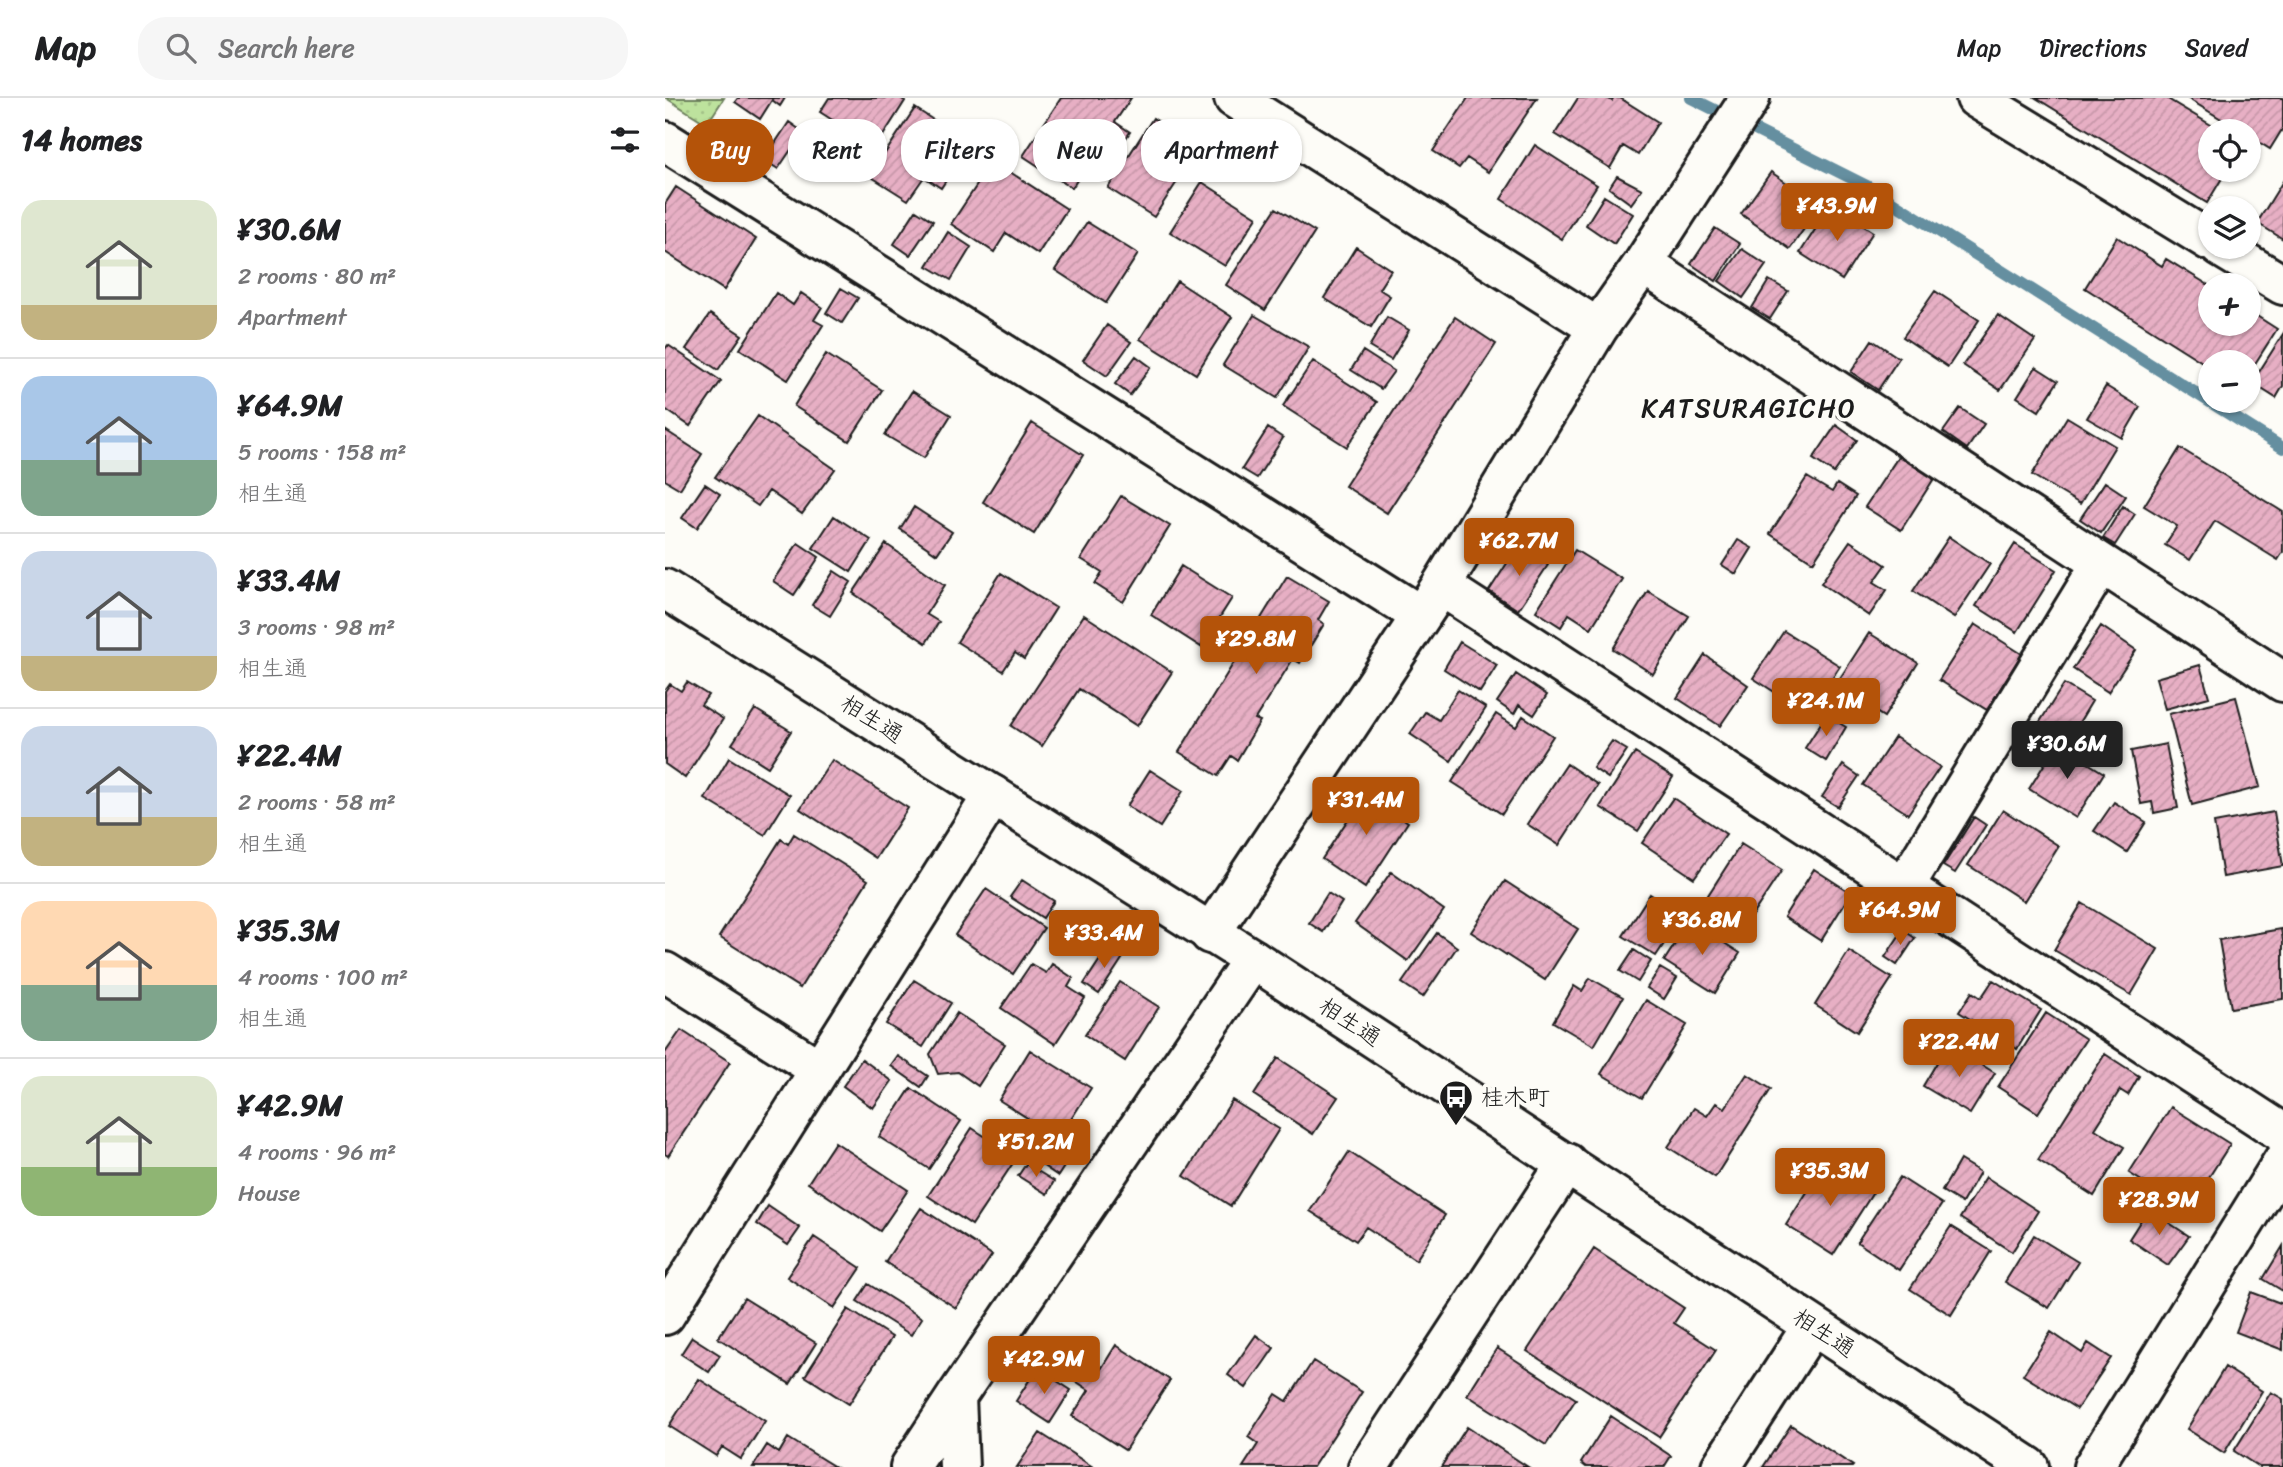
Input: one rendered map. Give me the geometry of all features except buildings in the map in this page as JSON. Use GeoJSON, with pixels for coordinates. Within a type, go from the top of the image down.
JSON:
{"type":"FeatureCollection","features":[{"type":"Feature","properties":{"kind":"street"},"geometry":{"type":"LineString","coordinates":[[1234,98],[1598,328]]}},
{"type":"Feature","properties":{"kind":"street"},"geometry":{"type":"LineString","coordinates":[[1976,98],[2198,234]]}},
{"type":"Feature","properties":{"kind":"street"},"geometry":{"type":"LineString","coordinates":[[1210,934],[1430,600],[1598,328],[1643,264],[1749,100]]}},
{"type":"Feature","properties":{"kind":"street"},"geometry":{"type":"LineString","coordinates":[[665,141],[1904,887],[2283,1133]]}},
{"type":"Feature","properties":{"kind":"street"},"geometry":{"type":"LineString","coordinates":[[2240,259],[2283,285]]}},
{"type":"Feature","properties":{"kind":"street"},"geometry":{"type":"LineString","coordinates":[[1643,264],[2283,682]]}},
{"type":"Feature","properties":{"kind":"street"},"geometry":{"type":"LineString","coordinates":[[1904,887],[2101,564]]}},
{"type":"Feature","properties":{"kind":"street","name":"相生通"},"geometry":{"type":"LineString","coordinates":[[665,589],[1253,959],[2029,1467]]}},
{"type":"Feature","properties":{"kind":"street"},"geometry":{"type":"LineString","coordinates":[[665,1315],[993,795]]}},
{"type":"Feature","properties":{"kind":"street"},"geometry":{"type":"LineString","coordinates":[[910,1467],[1253,959]]}},
{"type":"Feature","properties":{"kind":"street"},"geometry":{"type":"LineString","coordinates":[[665,972],[819,1069]]}},
{"type":"Feature","properties":{"kind":"street"},"geometry":{"type":"LineString","coordinates":[[2093,1467],[2283,1161]]}},
{"type":"Feature","properties":{"kind":"street"},"geometry":{"type":"LineString","coordinates":[[1368,1467],[1567,1163]]}},
{"type":"Feature","properties":{"kind":"street"},"geometry":{"type":"LineString","coordinates":[[1720,1467],[1812,1325]]}},
{"type":"Feature","properties":{"kind":"street"},"geometry":{"type":"LineString","coordinates":[[956,1397],[960,1467]]}},
{"type":"Feature","properties":{"kind":"green space"},"geometry":{"type":"Polygon","coordinates":[[[666,98],[724,98],[710,119],[699,119],[666,98]]]}},
{"type":"Feature","properties":{"kind":"waterway"},"geometry":{"type":"LineString","coordinates":[[1691,98],[1867,186],[2283,448]]}},
{"type":"Feature","properties":{"kind":"place","name":"桂木町"},"geometry":{"type":"Point","coordinates":[1456,1127]}},
{"type":"Feature","properties":{"kind":"district","name":"KATSURAGICHO"},"geometry":{"type":"Point","coordinates":[1749,408]}}]}
